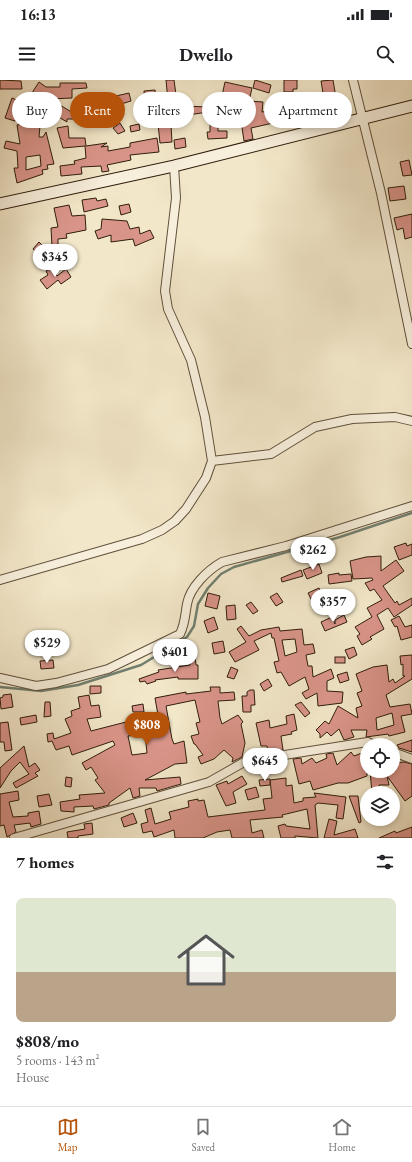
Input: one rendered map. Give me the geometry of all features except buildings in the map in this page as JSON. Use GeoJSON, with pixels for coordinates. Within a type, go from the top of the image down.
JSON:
{"type":"FeatureCollection","features":[{"type":"Feature","properties":{"kind":"main road"},"geometry":{"type":"LineString","coordinates":[[0,204],[174,166],[412,106]]}},
{"type":"Feature","properties":{"kind":"street"},"geometry":{"type":"LineString","coordinates":[[353,80],[364,118],[412,344]]}},
{"type":"Feature","properties":{"kind":"street"},"geometry":{"type":"LineString","coordinates":[[0,580],[142,540],[162,530],[175,521],[186,508],[206,478],[212,461],[205,417],[192,360],[168,309],[165,292],[176,198],[174,166]]}},
{"type":"Feature","properties":{"kind":"street"},"geometry":{"type":"LineString","coordinates":[[212,461],[271,454],[279,450],[290,440],[315,426],[359,419],[395,417],[412,421]]}},
{"type":"Feature","properties":{"kind":"street"},"geometry":{"type":"LineString","coordinates":[[0,678],[36,686],[56,683],[108,669],[180,634],[185,625],[189,598],[202,579],[213,567],[222,562],[286,546],[412,506]]}},
{"type":"Feature","properties":{"kind":"street"},"geometry":{"type":"LineString","coordinates":[[14,838],[209,782],[246,761],[360,743]]}},
{"type":"Feature","properties":{"kind":"street"},"geometry":{"type":"LineString","coordinates":[[400,754],[412,758]]}},
{"type":"Feature","properties":{"kind":"waterway"},"geometry":{"type":"LineString","coordinates":[[0,687],[41,691],[78,685],[141,665],[187,637],[194,626],[198,604],[208,588],[221,574],[234,567],[340,537],[412,513]]}}]}
